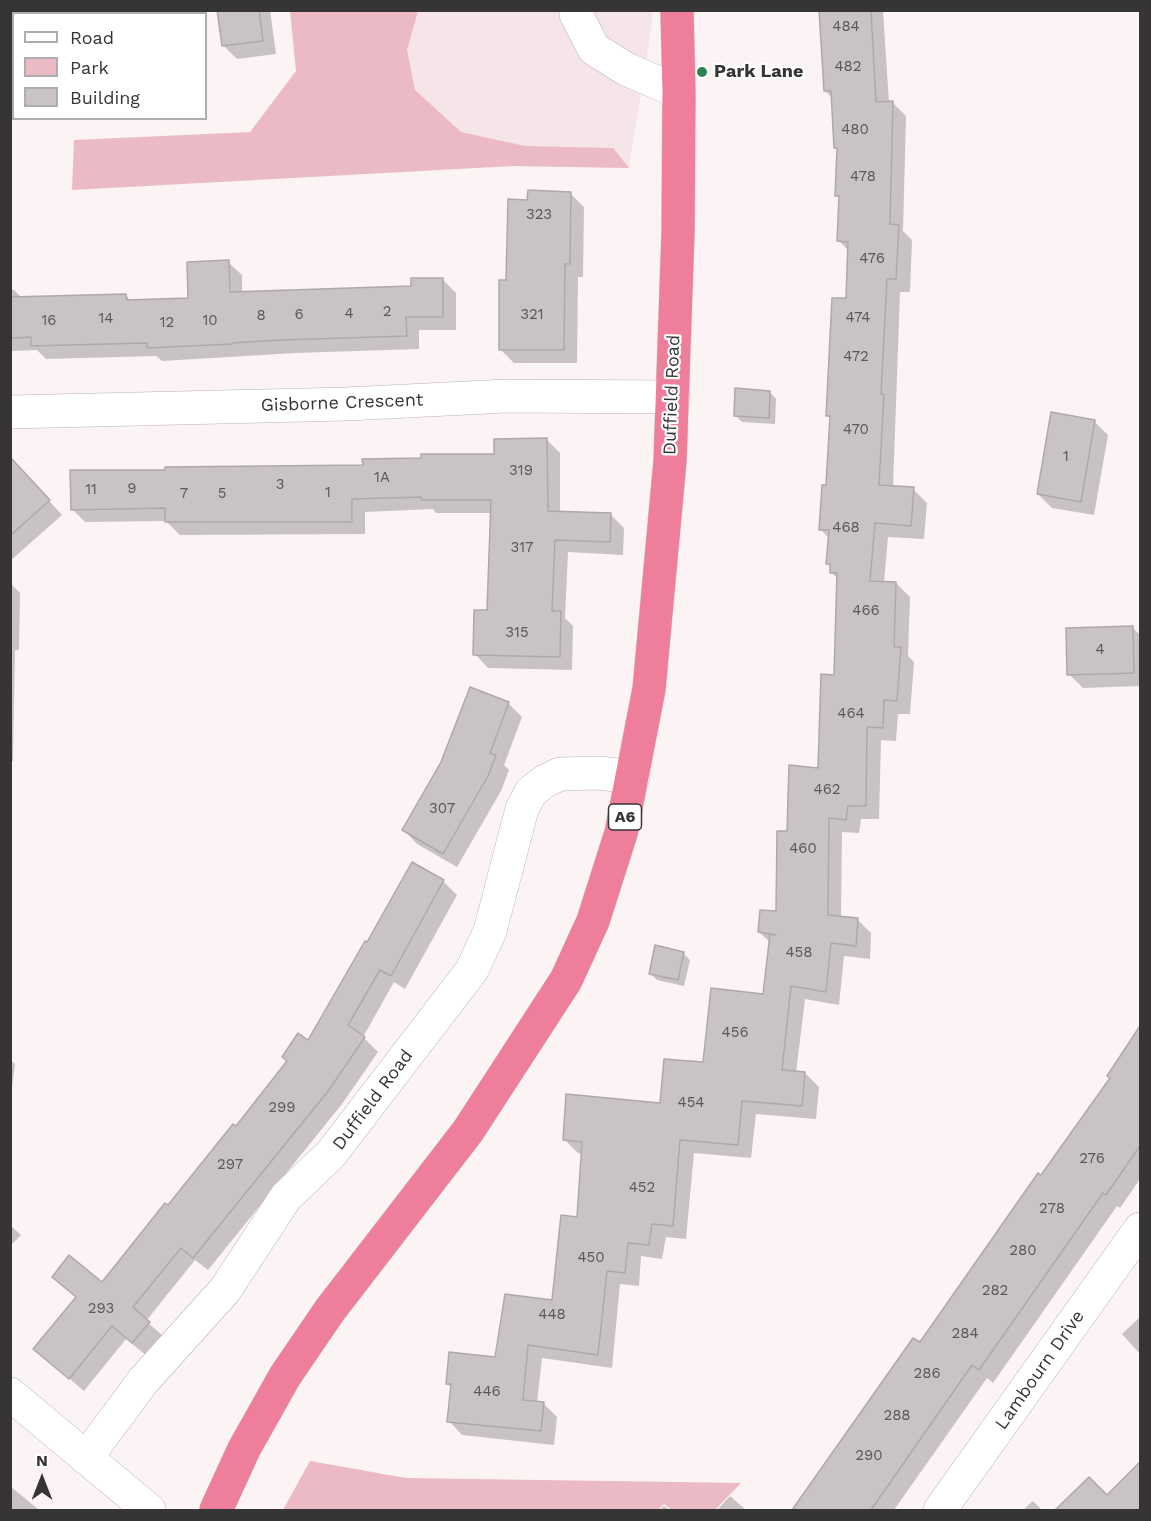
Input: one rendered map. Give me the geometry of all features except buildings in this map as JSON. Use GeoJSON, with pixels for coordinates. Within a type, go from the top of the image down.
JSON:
{"type":"FeatureCollection","features":[{"type":"Feature","properties":{"kind":"highway","name":"Duffield Road"},"geometry":{"type":"LineString","coordinates":[[216,1510],[244,1449],[285,1377],[330,1310],[468,1131],[566,980],[593,921],[621,833],[649,689],[670,461],[679,92],[677,10]]}},
{"type":"Feature","properties":{"kind":"street"},"geometry":{"type":"LineString","coordinates":[[576,10],[594,49],[626,69],[679,92]]}},
{"type":"Feature","properties":{"kind":"street","name":"Gisborne Crescent"},"geometry":{"type":"LineString","coordinates":[[10,412],[347,404],[507,396],[673,397]]}},
{"type":"Feature","properties":{"kind":"street","name":"Duffield Road"},"geometry":{"type":"LineString","coordinates":[[86,1458],[143,1381],[225,1290],[286,1197],[332,1155],[472,970],[490,931],[522,808],[531,792],[545,781],[560,774],[599,772],[633,777]]}},
{"type":"Feature","properties":{"kind":"street","name":"Lambourn Drive"},"geometry":{"type":"LineString","coordinates":[[940,1510],[1140,1228]]}},
{"type":"Feature","properties":{"kind":"street"},"geometry":{"type":"LineString","coordinates":[[10,1394],[149,1510]]}},
{"type":"Feature","properties":{"kind":"shaded area"},"geometry":{"type":"Polygon","coordinates":[[[411,11],[652,11],[629,168],[513,166],[454,149],[397,75],[411,11]]]}},
{"type":"Feature","properties":{"kind":"green space"},"geometry":{"type":"Polygon","coordinates":[[[290,11],[418,11],[407,50],[415,90],[461,132],[525,146],[613,148],[629,168],[513,166],[72,190],[74,140],[250,132],[296,71],[290,11]]]}},
{"type":"Feature","properties":{"kind":"green space"},"geometry":{"type":"Polygon","coordinates":[[[310,1461],[406,1478],[741,1483],[715,1510],[672,1510],[664,1504],[658,1510],[283,1510],[310,1461]]]}},
{"type":"Feature","properties":{"kind":"place","name":"Park Lane"},"geometry":{"type":"Point","coordinates":[702,72]}}]}
